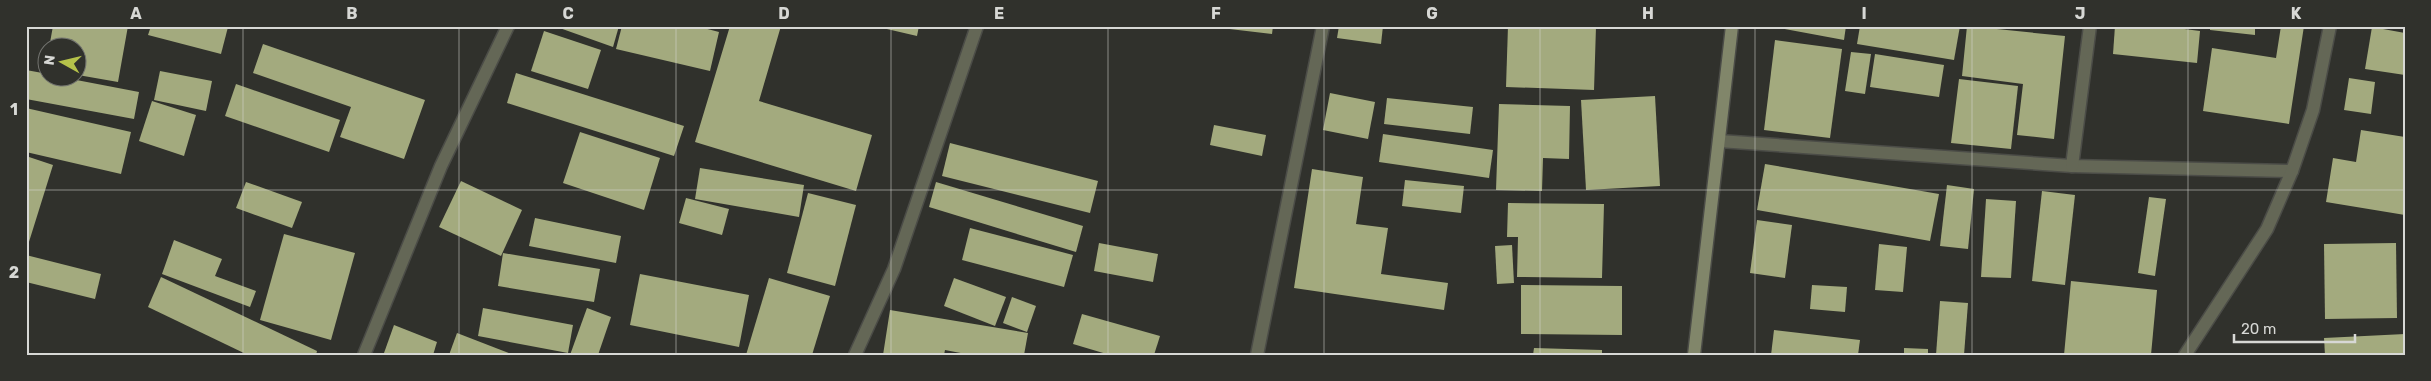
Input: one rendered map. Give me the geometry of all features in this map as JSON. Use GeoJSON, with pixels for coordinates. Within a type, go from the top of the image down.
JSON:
{"type":"FeatureCollection","features":[{"type":"Feature","properties":{"kind":"street"},"geometry":{"type":"LineString","coordinates":[[364,355],[441,166],[508,26]]}},
{"type":"Feature","properties":{"kind":"street"},"geometry":{"type":"LineString","coordinates":[[855,355],[894,270],[977,26]]}},
{"type":"Feature","properties":{"kind":"street"},"geometry":{"type":"LineString","coordinates":[[1257,355],[1323,26]]}},
{"type":"Feature","properties":{"kind":"street"},"geometry":{"type":"LineString","coordinates":[[1694,355],[1732,26]]}},
{"type":"Feature","properties":{"kind":"street"},"geometry":{"type":"LineString","coordinates":[[2072,166],[2090,26]]}},
{"type":"Feature","properties":{"kind":"street"},"geometry":{"type":"LineString","coordinates":[[2185,355],[2267,229],[2292,171],[2313,110],[2330,26]]}},
{"type":"Feature","properties":{"kind":"street"},"geometry":{"type":"LineString","coordinates":[[1719,141],[2072,166],[2292,171]]}},
{"type":"Feature","properties":{"kind":"building"},"geometry":{"type":"Polygon","coordinates":[[[53,26],[128,26],[118,82],[88,77],[88,38],[51,38],[53,26]]]}},
{"type":"Feature","properties":{"kind":"building"},"geometry":{"type":"Polygon","coordinates":[[[151,26],[228,27],[221,54],[148,35],[151,26]]]}},
{"type":"Feature","properties":{"kind":"building"},"geometry":{"type":"Polygon","coordinates":[[[554,26],[619,26],[613,47],[554,26]]]}},
{"type":"Feature","properties":{"kind":"building"},"geometry":{"type":"Polygon","coordinates":[[[622,26],[696,26],[719,32],[710,71],[616,49],[622,26]]]}},
{"type":"Feature","properties":{"kind":"building"},"geometry":{"type":"Polygon","coordinates":[[[730,26],[781,26],[759,101],[872,135],[856,191],[695,142],[730,26]]]}},
{"type":"Feature","properties":{"kind":"building"},"geometry":{"type":"Polygon","coordinates":[[[874,26],[919,26],[917,36],[874,26]]]}},
{"type":"Feature","properties":{"kind":"building"},"geometry":{"type":"Polygon","coordinates":[[[1204,26],[1273,26],[1272,34],[1204,26]]]}},
{"type":"Feature","properties":{"kind":"building"},"geometry":{"type":"Polygon","coordinates":[[[1339,26],[1383,26],[1381,44],[1337,38],[1339,26]]]}},
{"type":"Feature","properties":{"kind":"building"},"geometry":{"type":"Polygon","coordinates":[[[1508,26],[1596,26],[1594,90],[1506,87],[1508,26]]]}},
{"type":"Feature","properties":{"kind":"building"},"geometry":{"type":"Polygon","coordinates":[[[1769,26],[1846,26],[1844,40],[1769,26]]]}},
{"type":"Feature","properties":{"kind":"building"},"geometry":{"type":"Polygon","coordinates":[[[1860,26],[1960,26],[1954,60],[1857,44],[1860,26]]]}},
{"type":"Feature","properties":{"kind":"building"},"geometry":{"type":"Polygon","coordinates":[[[1967,26],[2065,36],[2054,139],[2017,135],[2023,84],[1962,76],[1967,26]]]}},
{"type":"Feature","properties":{"kind":"building"},"geometry":{"type":"Polygon","coordinates":[[[2115,26],[2161,26],[2200,31],[2197,63],[2113,54],[2115,26]]]}},
{"type":"Feature","properties":{"kind":"building"},"geometry":{"type":"Polygon","coordinates":[[[2210,26],[2255,26],[2255,35],[2210,30],[2210,26]]]}},
{"type":"Feature","properties":{"kind":"building"},"geometry":{"type":"Polygon","coordinates":[[[2281,26],[2304,26],[2289,124],[2203,111],[2212,48],[2276,58],[2281,26]]]}},
{"type":"Feature","properties":{"kind":"building"},"geometry":{"type":"Polygon","coordinates":[[[2372,27],[2405,33],[2405,75],[2365,69],[2372,27]]]}},
{"type":"Feature","properties":{"kind":"building"},"geometry":{"type":"Polygon","coordinates":[[[544,31],[601,50],[588,89],[531,71],[544,31]]]}},
{"type":"Feature","properties":{"kind":"building"},"geometry":{"type":"Polygon","coordinates":[[[1775,40],[1842,49],[1830,138],[1764,130],[1775,40]]]}},
{"type":"Feature","properties":{"kind":"building"},"geometry":{"type":"Polygon","coordinates":[[[263,44],[425,100],[404,159],[340,137],[351,107],[253,73],[263,44]]]}},
{"type":"Feature","properties":{"kind":"building"},"geometry":{"type":"Polygon","coordinates":[[[1851,52],[1871,54],[1865,94],[1845,91],[1851,52]]]}},
{"type":"Feature","properties":{"kind":"building"},"geometry":{"type":"Polygon","coordinates":[[[1875,54],[1944,65],[1939,97],[1870,87],[1875,54]]]}},
{"type":"Feature","properties":{"kind":"building"},"geometry":{"type":"Polygon","coordinates":[[[26,70],[38,72],[38,88],[88,88],[88,82],[139,92],[134,119],[26,99],[26,70]]]}},
{"type":"Feature","properties":{"kind":"building"},"geometry":{"type":"Polygon","coordinates":[[[160,71],[212,81],[206,111],[154,100],[160,71]]]}},
{"type":"Feature","properties":{"kind":"building"},"geometry":{"type":"Polygon","coordinates":[[[516,73],[684,126],[674,156],[507,103],[516,73]]]}},
{"type":"Feature","properties":{"kind":"building"},"geometry":{"type":"Polygon","coordinates":[[[2349,78],[2375,82],[2371,114],[2344,110],[2349,78]]]}},
{"type":"Feature","properties":{"kind":"building"},"geometry":{"type":"Polygon","coordinates":[[[1959,79],[2018,86],[2011,149],[1951,143],[1959,79]]]}},
{"type":"Feature","properties":{"kind":"building"},"geometry":{"type":"Polygon","coordinates":[[[236,84],[340,120],[329,152],[225,116],[236,84]]]}},
{"type":"Feature","properties":{"kind":"building"},"geometry":{"type":"Polygon","coordinates":[[[1330,93],[1375,102],[1368,139],[1323,130],[1330,93]]]}},
{"type":"Feature","properties":{"kind":"building"},"geometry":{"type":"Polygon","coordinates":[[[1655,96],[1660,186],[1586,190],[1581,100],[1655,96]]]}},
{"type":"Feature","properties":{"kind":"building"},"geometry":{"type":"Polygon","coordinates":[[[1387,98],[1473,107],[1470,134],[1384,124],[1387,98]]]}},
{"type":"Feature","properties":{"kind":"building"},"geometry":{"type":"Polygon","coordinates":[[[152,101],[196,115],[184,156],[139,141],[152,101]]]}},
{"type":"Feature","properties":{"kind":"building"},"geometry":{"type":"Polygon","coordinates":[[[1499,104],[1570,106],[1569,159],[1543,158],[1542,191],[1496,190],[1499,104]]]}},
{"type":"Feature","properties":{"kind":"building"},"geometry":{"type":"Polygon","coordinates":[[[26,108],[131,132],[121,174],[26,152],[26,108]]]}},
{"type":"Feature","properties":{"kind":"building"},"geometry":{"type":"Polygon","coordinates":[[[1214,125],[1266,135],[1262,156],[1210,145],[1214,125]]]}},
{"type":"Feature","properties":{"kind":"building"},"geometry":{"type":"Polygon","coordinates":[[[2361,130],[2405,137],[2405,215],[2326,202],[2333,158],[2356,162],[2361,130]]]}},
{"type":"Feature","properties":{"kind":"building"},"geometry":{"type":"Polygon","coordinates":[[[580,132],[660,158],[644,210],[563,183],[580,132]]]}},
{"type":"Feature","properties":{"kind":"building"},"geometry":{"type":"Polygon","coordinates":[[[1383,134],[1493,150],[1489,178],[1379,162],[1383,134]]]}},
{"type":"Feature","properties":{"kind":"building"},"geometry":{"type":"Polygon","coordinates":[[[950,143],[1098,181],[1090,213],[942,176],[950,143]]]}},
{"type":"Feature","properties":{"kind":"building"},"geometry":{"type":"Polygon","coordinates":[[[26,156],[53,165],[28,245],[26,244],[26,156]]]}},
{"type":"Feature","properties":{"kind":"building"},"geometry":{"type":"Polygon","coordinates":[[[1765,164],[1939,194],[1930,241],[1757,210],[1765,164]]]}},
{"type":"Feature","properties":{"kind":"building"},"geometry":{"type":"Polygon","coordinates":[[[700,168],[804,185],[799,217],[695,199],[700,168]]]}},
{"type":"Feature","properties":{"kind":"building"},"geometry":{"type":"Polygon","coordinates":[[[1312,169],[1363,177],[1356,224],[1388,228],[1381,274],[1448,283],[1444,310],[1294,288],[1312,169]]]}},
{"type":"Feature","properties":{"kind":"building"},"geometry":{"type":"Polygon","coordinates":[[[1405,180],[1464,186],[1461,213],[1402,206],[1405,180]]]}},
{"type":"Feature","properties":{"kind":"building"},"geometry":{"type":"Polygon","coordinates":[[[461,181],[522,210],[501,256],[439,227],[461,181]]]}},
{"type":"Feature","properties":{"kind":"building"},"geometry":{"type":"Polygon","coordinates":[[[246,182],[302,202],[292,228],[236,208],[246,182]]]}},
{"type":"Feature","properties":{"kind":"building"},"geometry":{"type":"Polygon","coordinates":[[[936,182],[1083,226],[1076,252],[929,207],[936,182]]]}},
{"type":"Feature","properties":{"kind":"building"},"geometry":{"type":"Polygon","coordinates":[[[1947,185],[1974,189],[1968,249],[1940,246],[1947,185]]]}},
{"type":"Feature","properties":{"kind":"building"},"geometry":{"type":"Polygon","coordinates":[[[2042,191],[2075,195],[2065,285],[2032,281],[2042,191]]]}},
{"type":"Feature","properties":{"kind":"building"},"geometry":{"type":"Polygon","coordinates":[[[808,193],[856,205],[835,286],[787,273],[808,193]]]}},
{"type":"Feature","properties":{"kind":"building"},"geometry":{"type":"Polygon","coordinates":[[[2149,197],[2166,199],[2155,276],[2138,273],[2149,197]]]}},
{"type":"Feature","properties":{"kind":"building"},"geometry":{"type":"Polygon","coordinates":[[[686,198],[729,209],[722,235],[679,223],[686,198]]]}},
{"type":"Feature","properties":{"kind":"building"},"geometry":{"type":"Polygon","coordinates":[[[1986,199],[2016,201],[2011,278],[1981,277],[1986,199]]]}},
{"type":"Feature","properties":{"kind":"building"},"geometry":{"type":"Polygon","coordinates":[[[1508,203],[1604,204],[1602,278],[1517,277],[1518,237],[1507,237],[1508,203]]]}},
{"type":"Feature","properties":{"kind":"building"},"geometry":{"type":"Polygon","coordinates":[[[535,218],[621,236],[616,263],[529,246],[535,218]]]}},
{"type":"Feature","properties":{"kind":"building"},"geometry":{"type":"Polygon","coordinates":[[[1757,220],[1792,225],[1785,278],[1750,273],[1757,220]]]}},
{"type":"Feature","properties":{"kind":"building"},"geometry":{"type":"Polygon","coordinates":[[[970,228],[1073,255],[1064,287],[962,260],[970,228]]]}},
{"type":"Feature","properties":{"kind":"building"},"geometry":{"type":"Polygon","coordinates":[[[284,234],[355,253],[331,340],[260,320],[284,234]]]}},
{"type":"Feature","properties":{"kind":"building"},"geometry":{"type":"Polygon","coordinates":[[[174,240],[222,259],[215,276],[256,291],[250,307],[162,274],[174,240]]]}},
{"type":"Feature","properties":{"kind":"building"},"geometry":{"type":"Polygon","coordinates":[[[1099,243],[1158,254],[1153,282],[1094,271],[1099,243]]]}},
{"type":"Feature","properties":{"kind":"building"},"geometry":{"type":"Polygon","coordinates":[[[2396,243],[2397,318],[2325,319],[2324,244],[2396,243]]]}},
{"type":"Feature","properties":{"kind":"building"},"geometry":{"type":"Polygon","coordinates":[[[1879,244],[1907,247],[1903,292],[1875,290],[1879,244]]]}},
{"type":"Feature","properties":{"kind":"building"},"geometry":{"type":"Polygon","coordinates":[[[1512,245],[1514,283],[1497,284],[1495,246],[1512,245]]]}},
{"type":"Feature","properties":{"kind":"building"},"geometry":{"type":"Polygon","coordinates":[[[503,253],[600,269],[594,302],[498,286],[503,253]]]}},
{"type":"Feature","properties":{"kind":"building"},"geometry":{"type":"Polygon","coordinates":[[[26,255],[101,274],[95,299],[26,282],[26,255]]]}},
{"type":"Feature","properties":{"kind":"building"},"geometry":{"type":"Polygon","coordinates":[[[640,274],[749,295],[739,347],[630,325],[640,274]]]}},
{"type":"Feature","properties":{"kind":"building"},"geometry":{"type":"Polygon","coordinates":[[[161,277],[317,351],[316,355],[248,355],[148,307],[161,277]]]}},
{"type":"Feature","properties":{"kind":"building"},"geometry":{"type":"Polygon","coordinates":[[[769,278],[830,296],[812,355],[746,355],[769,278]]]}},
{"type":"Feature","properties":{"kind":"building"},"geometry":{"type":"Polygon","coordinates":[[[954,278],[1006,297],[995,326],[944,306],[954,278]]]}},
{"type":"Feature","properties":{"kind":"building"},"geometry":{"type":"Polygon","coordinates":[[[2071,281],[2157,290],[2151,355],[2064,355],[2071,281]]]}},
{"type":"Feature","properties":{"kind":"building"},"geometry":{"type":"Polygon","coordinates":[[[1521,285],[1622,286],[1622,335],[1521,334],[1521,285]]]}},
{"type":"Feature","properties":{"kind":"building"},"geometry":{"type":"Polygon","coordinates":[[[1812,285],[1847,287],[1845,312],[1810,309],[1812,285]]]}},
{"type":"Feature","properties":{"kind":"building"},"geometry":{"type":"Polygon","coordinates":[[[1012,297],[1036,306],[1027,332],[1003,323],[1012,297]]]}},
{"type":"Feature","properties":{"kind":"building"},"geometry":{"type":"Polygon","coordinates":[[[1940,301],[1968,303],[1964,355],[1936,355],[1940,301]]]}},
{"type":"Feature","properties":{"kind":"building"},"geometry":{"type":"Polygon","coordinates":[[[483,308],[573,325],[568,353],[478,336],[483,308]]]}},
{"type":"Feature","properties":{"kind":"building"},"geometry":{"type":"Polygon","coordinates":[[[587,308],[611,317],[598,355],[570,355],[587,308]]]}},
{"type":"Feature","properties":{"kind":"building"},"geometry":{"type":"Polygon","coordinates":[[[890,310],[1028,333],[1024,355],[971,355],[945,350],[944,355],[883,355],[890,310]]]}},
{"type":"Feature","properties":{"kind":"building"},"geometry":{"type":"Polygon","coordinates":[[[1082,314],[1160,336],[1154,355],[1110,355],[1073,344],[1082,314]]]}},
{"type":"Feature","properties":{"kind":"building"},"geometry":{"type":"Polygon","coordinates":[[[394,325],[437,342],[433,355],[389,355],[384,353],[394,325]]]}},
{"type":"Feature","properties":{"kind":"building"},"geometry":{"type":"Polygon","coordinates":[[[1774,330],[1860,340],[1858,355],[1771,355],[1774,330]]]}},
{"type":"Feature","properties":{"kind":"building"},"geometry":{"type":"Polygon","coordinates":[[[457,333],[514,355],[449,355],[457,333]]]}},
{"type":"Feature","properties":{"kind":"building"},"geometry":{"type":"Polygon","coordinates":[[[2405,334],[2405,355],[2325,355],[2324,338],[2405,334]]]}},
{"type":"Feature","properties":{"kind":"building"},"geometry":{"type":"Polygon","coordinates":[[[1534,348],[1602,350],[1602,355],[1533,355],[1534,348]]]}},
{"type":"Feature","properties":{"kind":"building"},"geometry":{"type":"Polygon","coordinates":[[[1904,348],[1928,349],[1928,355],[1904,355],[1904,348]]]}}]}
